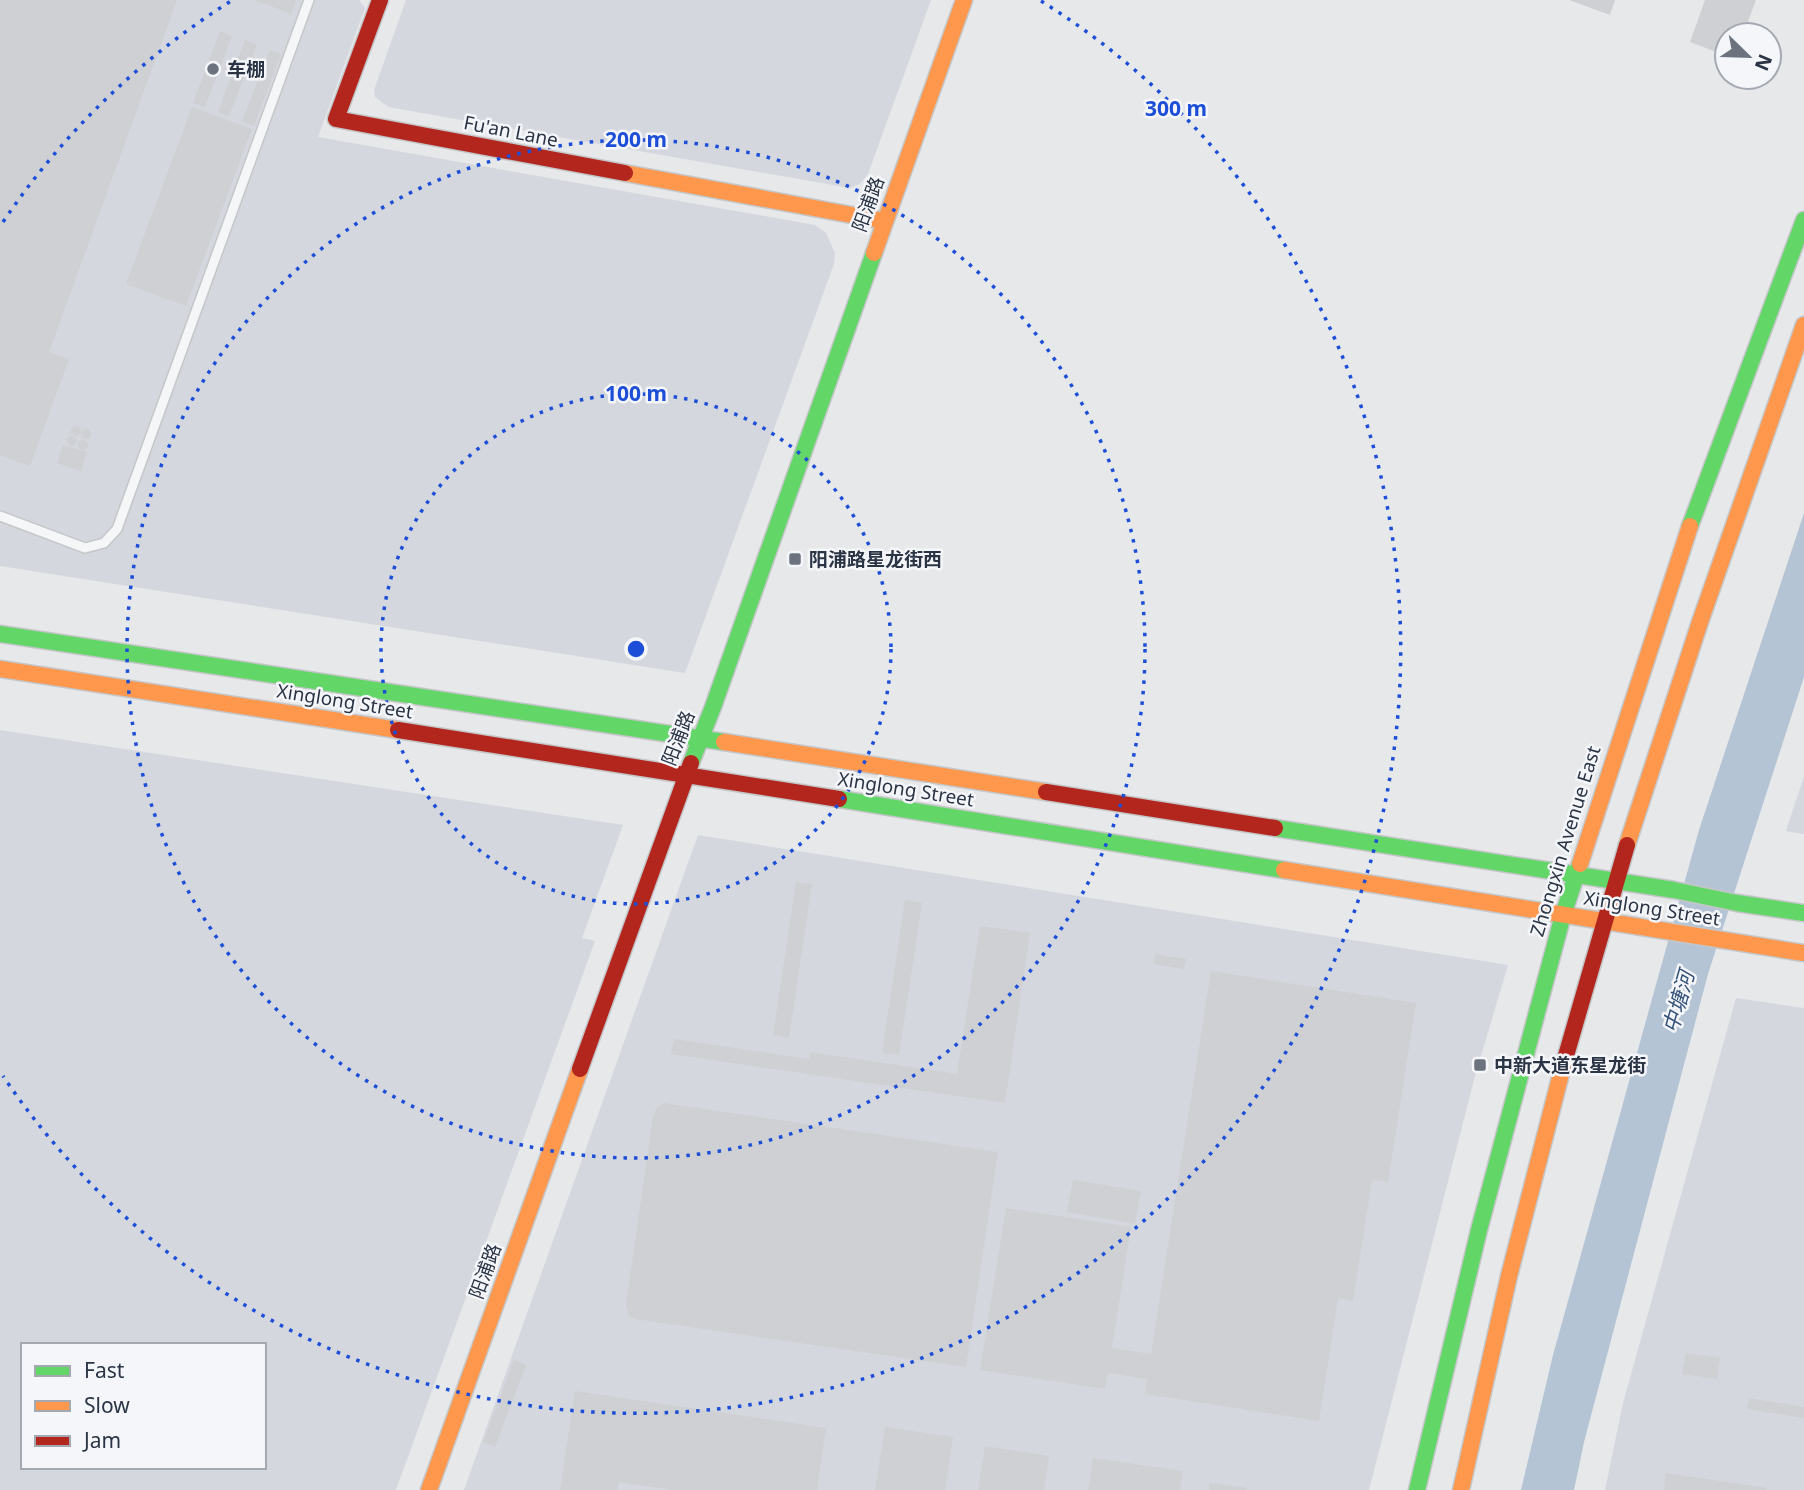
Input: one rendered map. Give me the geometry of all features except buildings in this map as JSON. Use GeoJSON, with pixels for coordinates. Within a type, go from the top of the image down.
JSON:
{"type":"FeatureCollection","features":[{"type":"Feature","properties":{"kind":"main road","name":"Fu'an Lane"},"geometry":{"type":"LineString","coordinates":[[380,0],[336,120],[884,221]]}},
{"type":"Feature","properties":{"kind":"main road","name":"阳浦路"},"geometry":{"type":"LineString","coordinates":[[429,1490],[699,738],[713,707],[964,0]]}},
{"type":"Feature","properties":{"kind":"main road","name":"Zhongxin Avenue East"},"geometry":{"type":"LineString","coordinates":[[1417,1490],[1479,1230],[1575,875],[1681,550],[1804,220]]}},
{"type":"Feature","properties":{"kind":"main road"},"geometry":{"type":"LineString","coordinates":[[1461,1490],[1491,1348],[1554,1099],[1604,920],[1710,594],[1804,325]]}},
{"type":"Feature","properties":{"kind":"main road","name":"Xinglong Street"},"geometry":{"type":"LineString","coordinates":[[0,634],[699,738],[1674,890],[1804,913]]}},
{"type":"Feature","properties":{"kind":"main road","name":"Xinglong Street"},"geometry":{"type":"LineString","coordinates":[[0,669],[1804,953]]}},
{"type":"Feature","properties":{"kind":"lane"},"geometry":{"type":"LineString","coordinates":[[0,516],[85,548],[104,543],[117,530],[309,0]]}},
{"type":"Feature","properties":{"kind":"shaded area"},"geometry":{"type":"Polygon","coordinates":[[[0,0],[359,0],[365,8],[318,137],[815,225],[826,233],[835,253],[834,264],[685,673],[0,566],[0,0]]]}},
{"type":"Feature","properties":{"kind":"shaded area"},"geometry":{"type":"Polygon","coordinates":[[[406,0],[931,0],[868,174],[861,183],[850,188],[388,107],[375,97],[374,90],[406,0]]]}},
{"type":"Feature","properties":{"kind":"shaded area"},"geometry":{"type":"Polygon","coordinates":[[[0,730],[623,825],[582,938],[595,941],[396,1490],[0,1490],[0,730]]]}},
{"type":"Feature","properties":{"kind":"shaded area"},"geometry":{"type":"Polygon","coordinates":[[[1804,776],[1804,834],[1786,831],[1804,776]]]}},
{"type":"Feature","properties":{"kind":"shaded area"},"geometry":{"type":"Polygon","coordinates":[[[698,835],[1508,965],[1475,1076],[1369,1490],[464,1490],[698,835]]]}},
{"type":"Feature","properties":{"kind":"shaded area"},"geometry":{"type":"Polygon","coordinates":[[[1736,998],[1804,1008],[1804,1490],[1605,1490],[1623,1403],[1736,998]]]}},
{"type":"Feature","properties":{"kind":"water","name":"中塘河"},"geometry":{"type":"Polygon","coordinates":[[[1804,513],[1804,677],[1708,974],[1584,1442],[1574,1490],[1521,1490],[1553,1355],[1699,830],[1804,513]]]}},
{"type":"Feature","properties":{"kind":"traffic: fast"},"geometry":{"type":"LineString","coordinates":[[1690,526],[1804,220]]}},
{"type":"Feature","properties":{"kind":"traffic: fast"},"geometry":{"type":"LineString","coordinates":[[691,763],[874,253]]}},
{"type":"Feature","properties":{"kind":"traffic: fast"},"geometry":{"type":"LineString","coordinates":[[0,634],[724,742]]}},
{"type":"Feature","properties":{"kind":"traffic: fast"},"geometry":{"type":"LineString","coordinates":[[839,799],[1284,870]]}},
{"type":"Feature","properties":{"kind":"traffic: fast"},"geometry":{"type":"LineString","coordinates":[[1275,828],[1804,913]]}},
{"type":"Feature","properties":{"kind":"traffic: fast"},"geometry":{"type":"LineString","coordinates":[[1417,1490],[1479,1230],[1563,915],[1580,864]]}},
{"type":"Feature","properties":{"kind":"traffic: slow"},"geometry":{"type":"LineString","coordinates":[[874,253],[964,0]]}},
{"type":"Feature","properties":{"kind":"traffic: slow"},"geometry":{"type":"LineString","coordinates":[[625,173],[884,221]]}},
{"type":"Feature","properties":{"kind":"traffic: slow"},"geometry":{"type":"LineString","coordinates":[[1627,845],[1700,622],[1804,325]]}},
{"type":"Feature","properties":{"kind":"traffic: slow"},"geometry":{"type":"LineString","coordinates":[[1580,864],[1690,526]]}},
{"type":"Feature","properties":{"kind":"traffic: slow"},"geometry":{"type":"LineString","coordinates":[[0,669],[398,730]]}},
{"type":"Feature","properties":{"kind":"traffic: slow"},"geometry":{"type":"LineString","coordinates":[[724,742],[1046,792]]}},
{"type":"Feature","properties":{"kind":"traffic: slow"},"geometry":{"type":"LineString","coordinates":[[1284,870],[1804,953]]}},
{"type":"Feature","properties":{"kind":"traffic: slow"},"geometry":{"type":"LineString","coordinates":[[1461,1490],[1509,1276],[1563,1066]]}},
{"type":"Feature","properties":{"kind":"traffic: slow"},"geometry":{"type":"LineString","coordinates":[[429,1490],[580,1069]]}},
{"type":"Feature","properties":{"kind":"traffic: jam"},"geometry":{"type":"LineString","coordinates":[[380,0],[336,119],[625,173]]}},
{"type":"Feature","properties":{"kind":"traffic: jam"},"geometry":{"type":"LineString","coordinates":[[398,730],[839,799]]}},
{"type":"Feature","properties":{"kind":"traffic: jam"},"geometry":{"type":"LineString","coordinates":[[580,1069],[691,763]]}},
{"type":"Feature","properties":{"kind":"traffic: jam"},"geometry":{"type":"LineString","coordinates":[[1046,792],[1275,828]]}},
{"type":"Feature","properties":{"kind":"traffic: jam"},"geometry":{"type":"LineString","coordinates":[[1563,1066],[1627,845]]}},
{"type":"Feature","properties":{"kind":"place","name":"车棚"},"geometry":{"type":"Point","coordinates":[213,69]}},
{"type":"Feature","properties":{"kind":"place","name":"阳浦路星龙街西"},"geometry":{"type":"Point","coordinates":[795,559]}},
{"type":"Feature","properties":{"kind":"place","name":"中新大道东星龙街"},"geometry":{"type":"Point","coordinates":[1480,1065]}}]}
